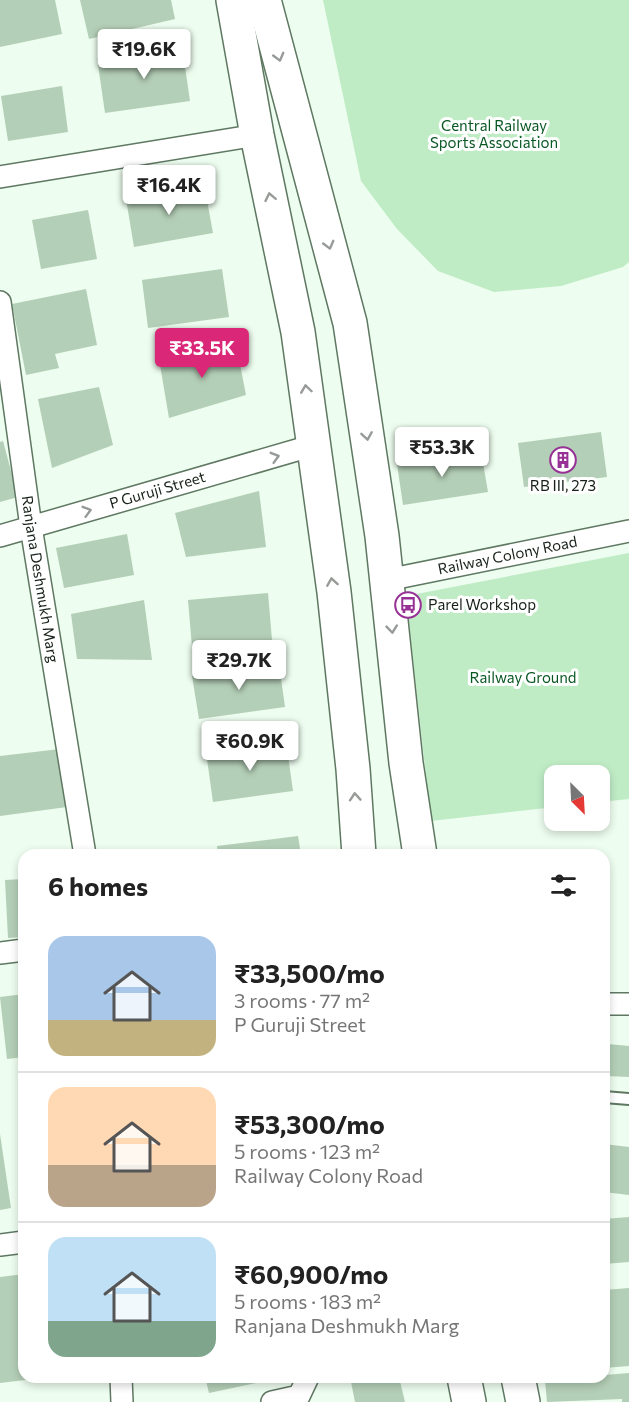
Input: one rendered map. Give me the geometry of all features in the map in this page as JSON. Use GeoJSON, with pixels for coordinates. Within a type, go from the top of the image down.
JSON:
{"type":"FeatureCollection","features":[{"type":"Feature","properties":{"kind":"highway"},"geometry":{"type":"LineString","coordinates":[[233,0],[257,135],[298,332],[335,604],[353,769],[359,849]]}},
{"type":"Feature","properties":{"kind":"highway"},"geometry":{"type":"LineString","coordinates":[[264,0],[350,323],[387,580],[406,763],[419,849]]}},
{"type":"Feature","properties":{"kind":"highway"},"geometry":{"type":"LineString","coordinates":[[465,1383],[469,1402]]}},
{"type":"Feature","properties":{"kind":"highway"},"geometry":{"type":"LineString","coordinates":[[519,1383],[523,1402]]}},
{"type":"Feature","properties":{"kind":"street"},"geometry":{"type":"LineString","coordinates":[[0,177],[257,135]]}},
{"type":"Feature","properties":{"kind":"street","name":"Ranjana Deshmukh Marg"},"geometry":{"type":"LineString","coordinates":[[0,303],[31,527],[84,849]]}},
{"type":"Feature","properties":{"kind":"street","name":"P Guruji Street"},"geometry":{"type":"LineString","coordinates":[[0,536],[314,445]]}},
{"type":"Feature","properties":{"kind":"street","name":"Railway Colony Road"},"geometry":{"type":"LineString","coordinates":[[387,580],[629,531]]}},
{"type":"Feature","properties":{"kind":"street"},"geometry":{"type":"LineString","coordinates":[[0,953],[18,951]]}},
{"type":"Feature","properties":{"kind":"street"},"geometry":{"type":"LineString","coordinates":[[610,1004],[629,1004]]}},
{"type":"Feature","properties":{"kind":"street"},"geometry":{"type":"LineString","coordinates":[[0,1245],[18,1243]]}},
{"type":"Feature","properties":{"kind":"street"},"geometry":{"type":"LineString","coordinates":[[121,1383],[123,1402]]}},
{"type":"Feature","properties":{"kind":"street"},"geometry":{"type":"LineString","coordinates":[[272,1402],[299,1396],[305,1383]]}},
{"type":"Feature","properties":{"kind":"lane"},"geometry":{"type":"LineString","coordinates":[[610,1097],[629,1099]]}},
{"type":"Feature","properties":{"kind":"green space","name":"Central Railway Sports Association"},"geometry":{"type":"Polygon","coordinates":[[[323,0],[629,0],[629,262],[623,267],[561,286],[494,292],[438,271],[397,229],[361,181],[323,0]]]}},
{"type":"Feature","properties":{"kind":"green space","name":"Railway Ground"},"geometry":{"type":"Polygon","coordinates":[[[629,553],[629,799],[610,801],[610,765],[544,765],[544,808],[431,821],[406,596],[629,553]]]}},
{"type":"Feature","properties":{"kind":"building"},"geometry":{"type":"Polygon","coordinates":[[[0,0],[55,0],[62,34],[0,47],[0,0]]]}},
{"type":"Feature","properties":{"kind":"building"},"geometry":{"type":"Polygon","coordinates":[[[80,0],[171,0],[175,19],[89,39],[80,0]]]}},
{"type":"Feature","properties":{"kind":"building"},"geometry":{"type":"Polygon","coordinates":[[[182,46],[190,101],[105,113],[97,58],[182,46]]]}},
{"type":"Feature","properties":{"kind":"building"},"geometry":{"type":"Polygon","coordinates":[[[62,86],[68,132],[8,141],[1,96],[62,86]]]}},
{"type":"Feature","properties":{"kind":"building"},"geometry":{"type":"Polygon","coordinates":[[[204,184],[213,233],[134,247],[126,199],[204,184]]]}},
{"type":"Feature","properties":{"kind":"building"},"geometry":{"type":"Polygon","coordinates":[[[88,210],[97,259],[41,269],[32,220],[88,210]]]}},
{"type":"Feature","properties":{"kind":"building"},"geometry":{"type":"Polygon","coordinates":[[[222,269],[229,317],[148,328],[142,280],[222,269]]]}},
{"type":"Feature","properties":{"kind":"building"},"geometry":{"type":"Polygon","coordinates":[[[86,289],[97,345],[55,354],[59,368],[26,375],[12,304],[86,289]]]}},
{"type":"Feature","properties":{"kind":"building"},"geometry":{"type":"Polygon","coordinates":[[[236,344],[246,395],[169,418],[159,359],[236,344]]]}},
{"type":"Feature","properties":{"kind":"building"},"geometry":{"type":"Polygon","coordinates":[[[99,387],[113,445],[52,468],[38,399],[99,387]]]}},
{"type":"Feature","properties":{"kind":"building","name":"RB III, 273"},"geometry":{"type":"Polygon","coordinates":[[[601,432],[607,477],[524,487],[518,443],[601,432]]]}},
{"type":"Feature","properties":{"kind":"building"},"geometry":{"type":"Polygon","coordinates":[[[3,441],[18,497],[0,502],[0,442],[3,441]]]}},
{"type":"Feature","properties":{"kind":"building"},"geometry":{"type":"Polygon","coordinates":[[[481,451],[488,492],[403,505],[397,464],[481,451]]]}},
{"type":"Feature","properties":{"kind":"building"},"geometry":{"type":"Polygon","coordinates":[[[259,491],[266,547],[186,557],[175,513],[259,491]]]}},
{"type":"Feature","properties":{"kind":"building"},"geometry":{"type":"Polygon","coordinates":[[[127,534],[134,575],[64,588],[56,548],[127,534]]]}},
{"type":"Feature","properties":{"kind":"building"},"geometry":{"type":"Polygon","coordinates":[[[268,593],[272,640],[192,647],[188,600],[268,593]]]}},
{"type":"Feature","properties":{"kind":"building"},"geometry":{"type":"Polygon","coordinates":[[[144,600],[152,660],[77,659],[71,614],[144,600]]]}},
{"type":"Feature","properties":{"kind":"building"},"geometry":{"type":"Polygon","coordinates":[[[279,664],[285,707],[199,719],[192,676],[279,664]]]}},
{"type":"Feature","properties":{"kind":"building"},"geometry":{"type":"Polygon","coordinates":[[[286,741],[293,791],[213,802],[206,752],[286,741]]]}},
{"type":"Feature","properties":{"kind":"building"},"geometry":{"type":"Polygon","coordinates":[[[60,749],[67,807],[0,816],[0,756],[60,749]]]}},
{"type":"Feature","properties":{"kind":"building"},"geometry":{"type":"Polygon","coordinates":[[[298,836],[300,849],[217,849],[217,846],[298,836]]]}},
{"type":"Feature","properties":{"kind":"building"},"geometry":{"type":"Polygon","coordinates":[[[18,879],[18,937],[8,938],[5,880],[18,879]]]}},
{"type":"Feature","properties":{"kind":"building"},"geometry":{"type":"Polygon","coordinates":[[[18,995],[18,1058],[7,1059],[0,997],[18,995]]]}},
{"type":"Feature","properties":{"kind":"building"},"geometry":{"type":"Polygon","coordinates":[[[610,1044],[629,1046],[629,1077],[610,1076],[610,1044]]]}},
{"type":"Feature","properties":{"kind":"building"},"geometry":{"type":"Polygon","coordinates":[[[0,1134],[11,1208],[0,1210],[0,1134]]]}},
{"type":"Feature","properties":{"kind":"building"},"geometry":{"type":"Polygon","coordinates":[[[610,1145],[629,1147],[629,1195],[610,1193],[610,1145]]]}},
{"type":"Feature","properties":{"kind":"building"},"geometry":{"type":"Polygon","coordinates":[[[629,1217],[629,1262],[610,1264],[610,1219],[629,1217]]]}},
{"type":"Feature","properties":{"kind":"building"},"geometry":{"type":"Polygon","coordinates":[[[18,1275],[18,1381],[0,1383],[0,1277],[18,1275]]]}},
{"type":"Feature","properties":{"kind":"building"},"geometry":{"type":"Polygon","coordinates":[[[629,1288],[629,1366],[610,1368],[610,1290],[629,1288]]]}},
{"type":"Feature","properties":{"kind":"building"},"geometry":{"type":"Polygon","coordinates":[[[629,1373],[629,1402],[622,1402],[622,1399],[547,1402],[545,1383],[610,1383],[610,1375],[629,1373]]]}},
{"type":"Feature","properties":{"kind":"building"},"geometry":{"type":"Polygon","coordinates":[[[206,1383],[256,1383],[209,1393],[206,1383]]]}},
{"type":"Feature","properties":{"kind":"building"},"geometry":{"type":"Polygon","coordinates":[[[351,1383],[400,1383],[405,1402],[355,1402],[351,1383]]]}},
{"type":"Feature","properties":{"kind":"place","name":"RB III, 273"},"geometry":{"type":"Point","coordinates":[563,460]}},
{"type":"Feature","properties":{"kind":"place","name":"Parel Workshop"},"geometry":{"type":"Point","coordinates":[408,605]}}]}
